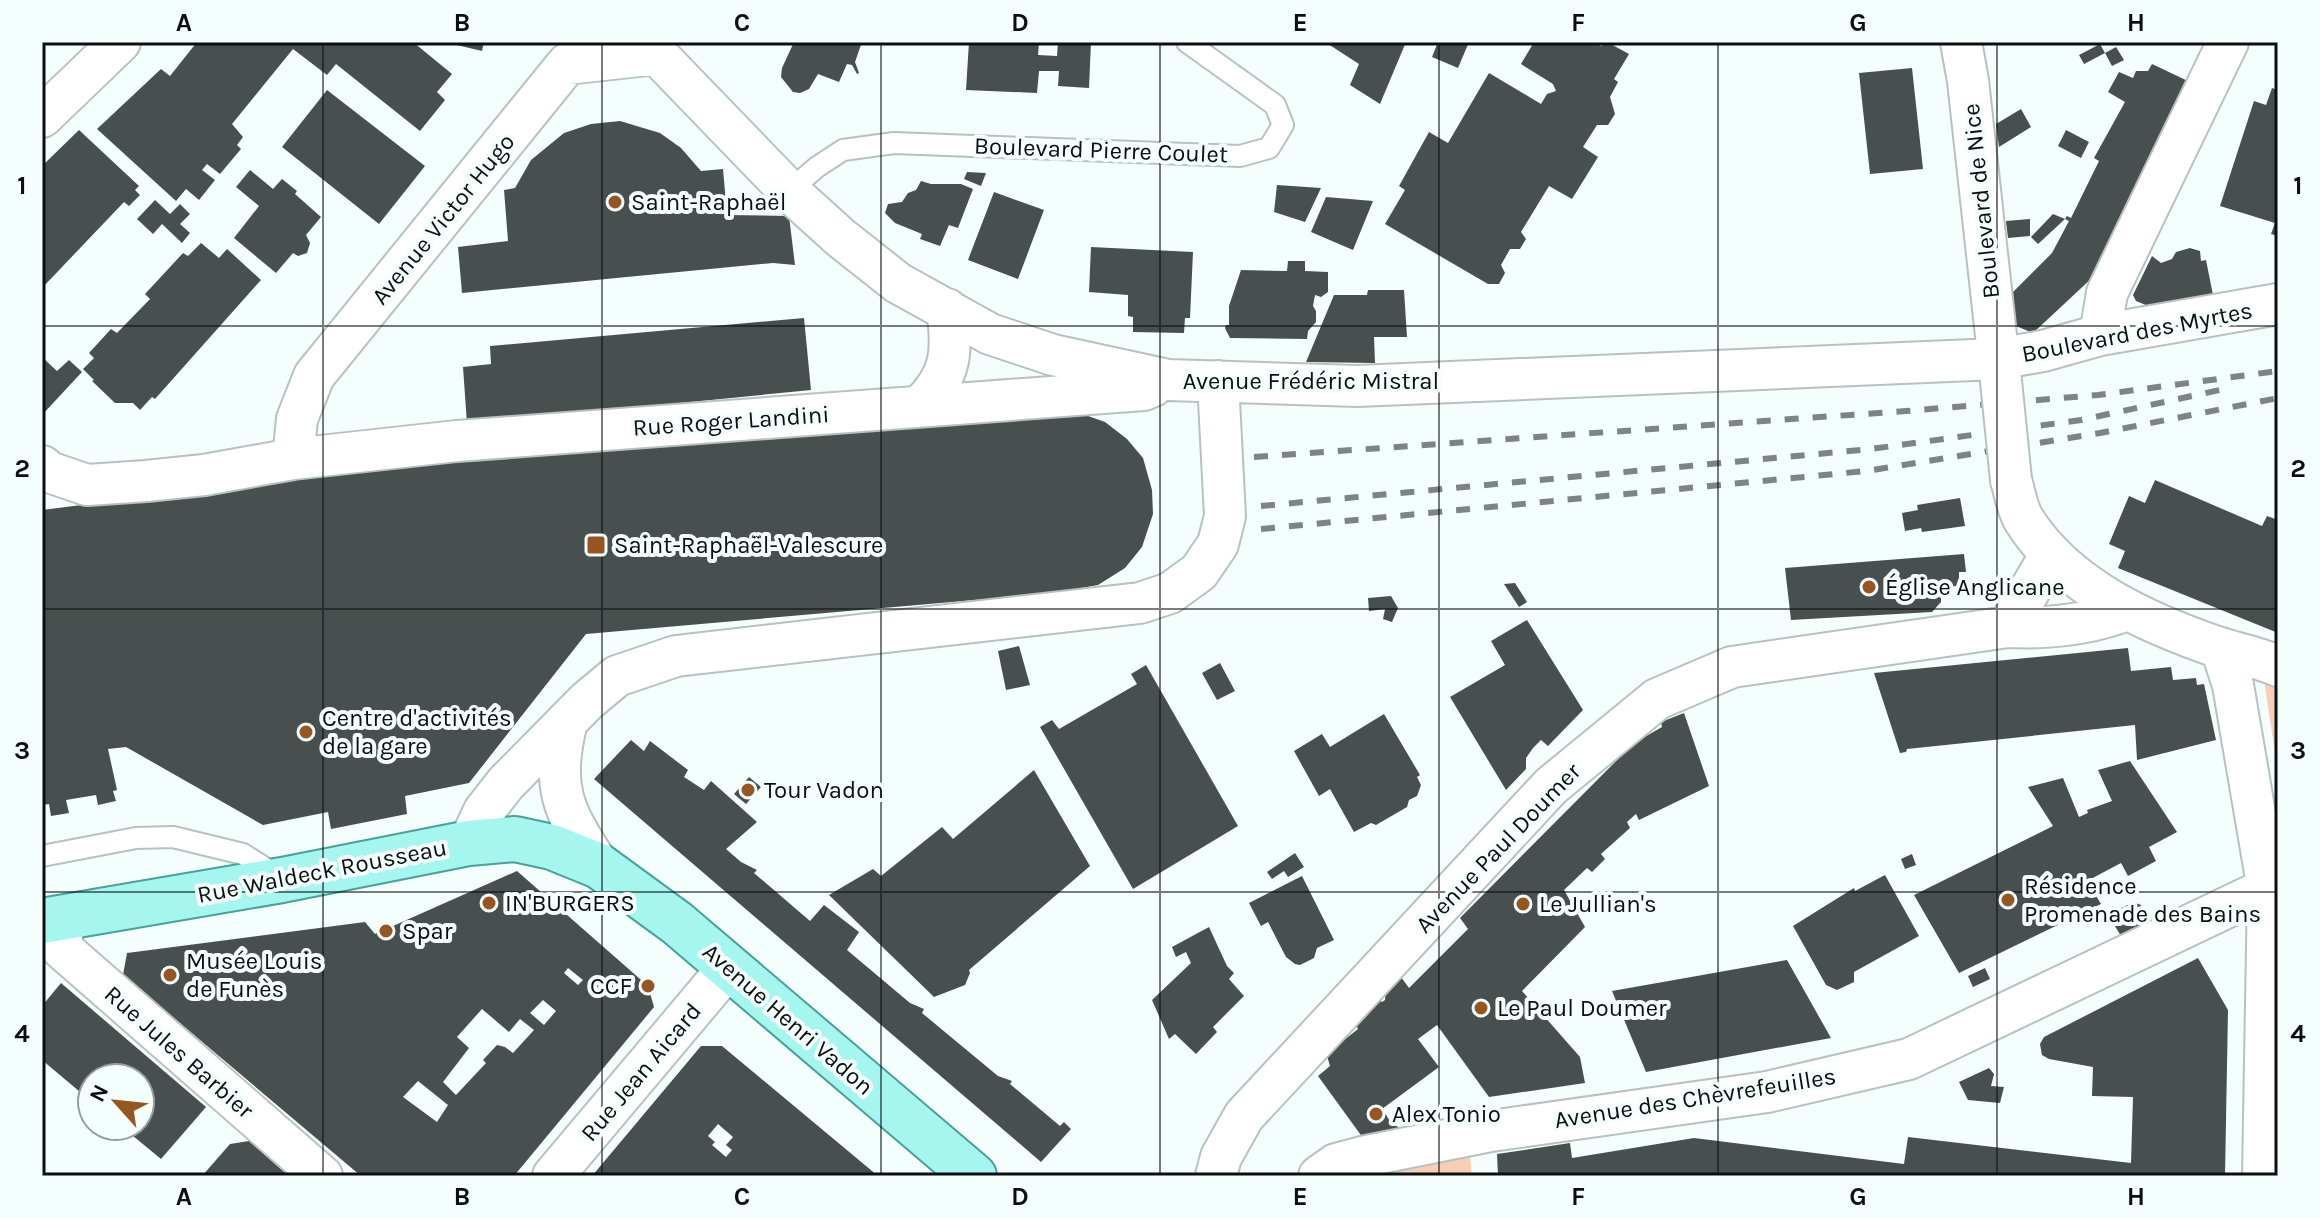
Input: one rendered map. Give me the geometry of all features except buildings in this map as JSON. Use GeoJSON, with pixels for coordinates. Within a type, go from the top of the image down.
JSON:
{"type":"FeatureCollection","features":[{"type":"Feature","properties":{"kind":"main road","name":"Rue Waldeck Rousseau"},"geometry":{"type":"LineString","coordinates":[[52,940],[282,880],[469,843],[515,839],[552,847],[599,866]]}},
{"type":"Feature","properties":{"kind":"main road","name":"Avenue Henri Vadon"},"geometry":{"type":"LineString","coordinates":[[599,866],[677,923],[974,1176]]}},
{"type":"Feature","properties":{"kind":"street"},"geometry":{"type":"LineString","coordinates":[[42,117],[120,42]]}},
{"type":"Feature","properties":{"kind":"street","name":"Boulevard de Nice"},"geometry":{"type":"LineString","coordinates":[[1961,42],[1968,81],[2011,480],[2022,518],[2051,554],[2079,579],[2127,610],[2221,648],[2278,666]]}},
{"type":"Feature","properties":{"kind":"street"},"geometry":{"type":"LineString","coordinates":[[2100,335],[2107,293],[2228,42]]}},
{"type":"Feature","properties":{"kind":"street","name":"Avenue Frédéric Mistral"},"geometry":{"type":"LineString","coordinates":[[651,48],[789,191],[898,283],[990,334],[1053,355],[1168,380],[1357,386],[1999,370]]}},
{"type":"Feature","properties":{"kind":"street","name":"Avenue Victor Hugo"},"geometry":{"type":"LineString","coordinates":[[293,459],[297,419],[314,376],[569,53],[651,48]]}},
{"type":"Feature","properties":{"kind":"street","name":"Boulevard des Myrtes"},"geometry":{"type":"LineString","coordinates":[[1999,370],[2043,351],[2100,335],[2278,304]]}},
{"type":"Feature","properties":{"kind":"street"},"geometry":{"type":"LineString","coordinates":[[920,406],[936,391],[946,370],[951,343],[947,309]]}},
{"type":"Feature","properties":{"kind":"street","name":"Rue Roger Landini"},"geometry":{"type":"LineString","coordinates":[[42,466],[49,472],[87,485],[204,475],[293,459],[457,441],[1144,390],[1168,380]]}},
{"type":"Feature","properties":{"kind":"street"},"geometry":{"type":"LineString","coordinates":[[469,843],[484,811],[506,783],[617,676],[676,656],[1140,603],[1170,593],[1199,572],[1218,544],[1225,516],[1218,381]]}},
{"type":"Feature","properties":{"kind":"street"},"geometry":{"type":"LineString","coordinates":[[2008,627],[2051,554]]}},
{"type":"Feature","properties":{"kind":"street","name":"Avenue Paul Doumer"},"geometry":{"type":"LineString","coordinates":[[1216,1176],[1221,1157],[1244,1116],[1551,786],[1657,699],[1732,667],[2008,627],[2049,629],[2104,619],[2127,610]]}},
{"type":"Feature","properties":{"kind":"street"},"geometry":{"type":"LineString","coordinates":[[2221,648],[2233,685],[2273,886],[2263,1176]]}},
{"type":"Feature","properties":{"kind":"street"},"geometry":{"type":"LineString","coordinates":[[567,721],[560,752],[559,781],[573,827],[599,866]]}},
{"type":"Feature","properties":{"kind":"street","name":"Avenue des Chèvrefeuilles"},"geometry":{"type":"LineString","coordinates":[[1319,1176],[1336,1164],[1366,1156],[1491,1131],[1767,1092],[1909,1059],[2273,886]]}},
{"type":"Feature","properties":{"kind":"street","name":"Rue Jules Barbier"},"geometry":{"type":"LineString","coordinates":[[52,940],[322,1176]]}},
{"type":"Feature","properties":{"kind":"street","name":"Rue Jean Aicard"},"geometry":{"type":"LineString","coordinates":[[553,1176],[728,968]]}},
{"type":"Feature","properties":{"kind":"lane","name":"Boulevard Pierre Coulet"},"geometry":{"type":"LineString","coordinates":[[789,191],[843,150],[894,143],[1240,156],[1269,148],[1283,125],[1275,105],[1187,42]]}},
{"type":"Feature","properties":{"kind":"lane"},"geometry":{"type":"LineString","coordinates":[[42,856],[136,838],[173,837],[243,854],[282,880]]}},
{"type":"Feature","properties":{"kind":"shaded area"},"geometry":{"type":"Polygon","coordinates":[[[2263,674],[2278,681],[2278,772],[2263,674]]]}},
{"type":"Feature","properties":{"kind":"shaded area"},"geometry":{"type":"Polygon","coordinates":[[[1469,1147],[1472,1176],[1366,1176],[1469,1147]]]}},
{"type":"Feature","properties":{"kind":"railway"},"geometry":{"type":"LineString","coordinates":[[1254,457],[2098,395],[2278,371]]}},
{"type":"Feature","properties":{"kind":"railway"},"geometry":{"type":"LineString","coordinates":[[1261,506],[1871,449],[2081,420],[2229,388]]}},
{"type":"Feature","properties":{"kind":"railway"},"geometry":{"type":"LineString","coordinates":[[1261,529],[1866,471],[2100,433],[2278,398]]}},
{"type":"Feature","properties":{"kind":"place","name":"Saint-Raphaël"},"geometry":{"type":"Point","coordinates":[615,202]}},
{"type":"Feature","properties":{"kind":"place","name":"Saint-Raphaël-Valescure"},"geometry":{"type":"Point","coordinates":[596,545]}},
{"type":"Feature","properties":{"kind":"place","name":"Église Anglicane"},"geometry":{"type":"Point","coordinates":[1869,587]}},
{"type":"Feature","properties":{"kind":"place","name":"Centre d'activités de la gare"},"geometry":{"type":"Point","coordinates":[306,732]}},
{"type":"Feature","properties":{"kind":"place","name":"Tour Vadon"},"geometry":{"type":"Point","coordinates":[748,790]}},
{"type":"Feature","properties":{"kind":"place","name":"Résidence Promenade des Bains"},"geometry":{"type":"Point","coordinates":[2008,900]}},
{"type":"Feature","properties":{"kind":"place","name":"IN'BURGERS"},"geometry":{"type":"Point","coordinates":[489,903]}},
{"type":"Feature","properties":{"kind":"place","name":"Le Jullian's"},"geometry":{"type":"Point","coordinates":[1523,904]}},
{"type":"Feature","properties":{"kind":"place","name":"Spar"},"geometry":{"type":"Point","coordinates":[386,931]}},
{"type":"Feature","properties":{"kind":"place","name":"Musée Louis de Funès"},"geometry":{"type":"Point","coordinates":[170,975]}},
{"type":"Feature","properties":{"kind":"place","name":"CCF"},"geometry":{"type":"Point","coordinates":[648,986]}},
{"type":"Feature","properties":{"kind":"place","name":"Le Paul Doumer"},"geometry":{"type":"Point","coordinates":[1481,1008]}},
{"type":"Feature","properties":{"kind":"place","name":"Alex Tonio"},"geometry":{"type":"Point","coordinates":[1376,1114]}}]}
